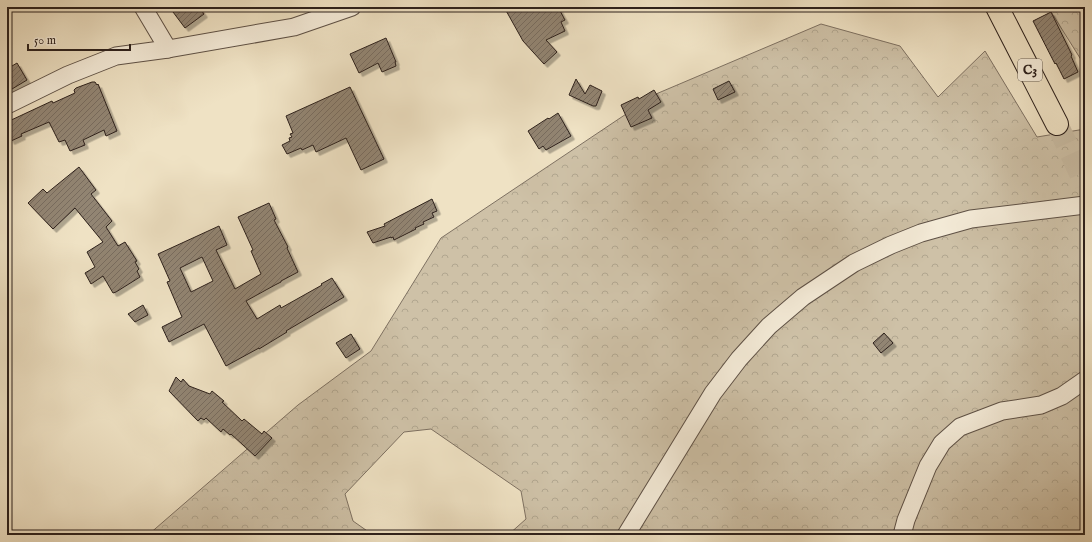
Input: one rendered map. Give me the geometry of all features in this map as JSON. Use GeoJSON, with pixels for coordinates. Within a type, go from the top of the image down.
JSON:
{"type":"FeatureCollection","features":[{"type":"Feature","properties":{"kind":"highway","name":"C3"},"geometry":{"type":"LineString","coordinates":[[1000,11],[1057,124]]}},
{"type":"Feature","properties":{"kind":"street"},"geometry":{"type":"LineString","coordinates":[[143,7],[168,49]]}},
{"type":"Feature","properties":{"kind":"street"},"geometry":{"type":"LineString","coordinates":[[7,104],[68,75],[116,56],[168,49],[294,27],[352,7]]}},
{"type":"Feature","properties":{"kind":"street"},"geometry":{"type":"LineString","coordinates":[[626,535],[714,392],[739,359],[769,326],[803,297],[854,263],[891,245],[921,233],[971,219],[1085,205]]}},
{"type":"Feature","properties":{"kind":"street"},"geometry":{"type":"LineString","coordinates":[[902,535],[906,520],[928,466],[942,443],[960,427],[1002,411],[1041,405],[1062,396],[1085,380]]}},
{"type":"Feature","properties":{"kind":"green space"},"geometry":{"type":"Polygon","coordinates":[[[1048,7],[1085,7],[1085,66],[1048,7]]]}},
{"type":"Feature","properties":{"kind":"green space"},"geometry":{"type":"Polygon","coordinates":[[[821,24],[900,46],[938,97],[985,51],[1037,137],[1085,129],[1085,535],[508,535],[526,519],[521,491],[431,429],[404,432],[345,494],[353,521],[373,535],[148,535],[298,405],[371,351],[441,238],[656,94],[821,24]]]}},
{"type":"Feature","properties":{"kind":"building"},"geometry":{"type":"Polygon","coordinates":[[[180,7],[199,7],[204,14],[185,28],[173,12],[180,7]]]}},
{"type":"Feature","properties":{"kind":"building"},"geometry":{"type":"Polygon","coordinates":[[[504,7],[558,7],[565,20],[561,22],[565,31],[546,40],[557,52],[544,64],[523,41],[504,7]]]}},
{"type":"Feature","properties":{"kind":"building"},"geometry":{"type":"Polygon","coordinates":[[[1051,12],[1072,55],[1071,56],[1078,72],[1064,79],[1033,21],[1051,12]]]}},
{"type":"Feature","properties":{"kind":"building"},"geometry":{"type":"Polygon","coordinates":[[[386,38],[396,62],[396,66],[382,72],[378,63],[359,73],[350,54],[386,38]]]}},
{"type":"Feature","properties":{"kind":"building"},"geometry":{"type":"Polygon","coordinates":[[[17,63],[27,80],[7,92],[7,69],[17,63]]]}},
{"type":"Feature","properties":{"kind":"building"},"geometry":{"type":"Polygon","coordinates":[[[576,79],[585,94],[590,85],[602,91],[596,106],[569,95],[576,79]]]}},
{"type":"Feature","properties":{"kind":"building"},"geometry":{"type":"Polygon","coordinates":[[[729,81],[735,92],[718,100],[713,89],[729,81]]]}},
{"type":"Feature","properties":{"kind":"building"},"geometry":{"type":"Polygon","coordinates":[[[95,82],[97,85],[98,84],[117,131],[106,136],[104,130],[83,140],[85,145],[70,151],[65,140],[59,142],[49,122],[21,134],[22,136],[11,141],[7,133],[7,122],[52,101],[53,103],[75,93],[74,90],[76,88],[95,82]]]}},
{"type":"Feature","properties":{"kind":"building"},"geometry":{"type":"Polygon","coordinates":[[[350,87],[384,159],[361,170],[346,138],[316,152],[313,145],[287,154],[282,145],[290,141],[289,138],[292,137],[290,134],[293,133],[286,116],[350,87]]]}},
{"type":"Feature","properties":{"kind":"building"},"geometry":{"type":"Polygon","coordinates":[[[654,90],[661,102],[648,110],[652,118],[631,127],[621,105],[638,97],[639,99],[654,90]]]}},
{"type":"Feature","properties":{"kind":"building"},"geometry":{"type":"Polygon","coordinates":[[[558,113],[571,136],[546,150],[543,146],[539,149],[528,131],[558,113]]]}},
{"type":"Feature","properties":{"kind":"building"},"geometry":{"type":"Polygon","coordinates":[[[79,167],[96,190],[91,194],[112,221],[106,227],[118,246],[125,242],[137,261],[135,262],[139,269],[137,271],[140,277],[113,293],[103,276],[91,284],[85,273],[95,267],[87,252],[103,242],[75,208],[53,229],[28,203],[43,189],[47,193],[79,167]]]}},
{"type":"Feature","properties":{"kind":"building"},"geometry":{"type":"Polygon","coordinates":[[[432,199],[437,211],[432,213],[434,217],[423,222],[424,224],[415,228],[416,229],[394,240],[393,237],[391,237],[373,243],[367,232],[385,226],[384,224],[432,199]]]}},
{"type":"Feature","properties":{"kind":"building"},"geometry":{"type":"Polygon","coordinates":[[[269,203],[276,219],[274,220],[288,247],[287,248],[298,272],[246,301],[257,319],[280,305],[281,308],[332,278],[344,297],[286,331],[287,332],[259,349],[226,366],[204,324],[169,342],[162,327],[182,317],[167,282],[170,281],[158,254],[219,226],[227,245],[216,250],[235,289],[261,274],[251,251],[253,250],[238,217],[269,203]],[[202,257],[180,268],[191,292],[213,281],[202,257]]]}},
{"type":"Feature","properties":{"kind":"building"},"geometry":{"type":"Polygon","coordinates":[[[143,305],[148,315],[135,322],[128,314],[143,305]]]}},
{"type":"Feature","properties":{"kind":"building"},"geometry":{"type":"Polygon","coordinates":[[[884,333],[893,343],[881,353],[873,343],[884,333]]]}},
{"type":"Feature","properties":{"kind":"building"},"geometry":{"type":"Polygon","coordinates":[[[351,334],[360,349],[346,358],[336,343],[351,334]]]}},
{"type":"Feature","properties":{"kind":"building"},"geometry":{"type":"Polygon","coordinates":[[[176,377],[181,382],[183,379],[189,386],[210,394],[212,391],[224,401],[222,402],[242,421],[244,419],[262,434],[264,431],[272,438],[255,456],[231,434],[230,435],[223,429],[221,432],[206,418],[204,420],[201,418],[198,421],[169,391],[176,377]]]}},
{"type":"Feature","properties":{"kind":"tunnel"},"geometry":{"type":"LineString","coordinates":[[1057,124],[1085,184]]}}]}
